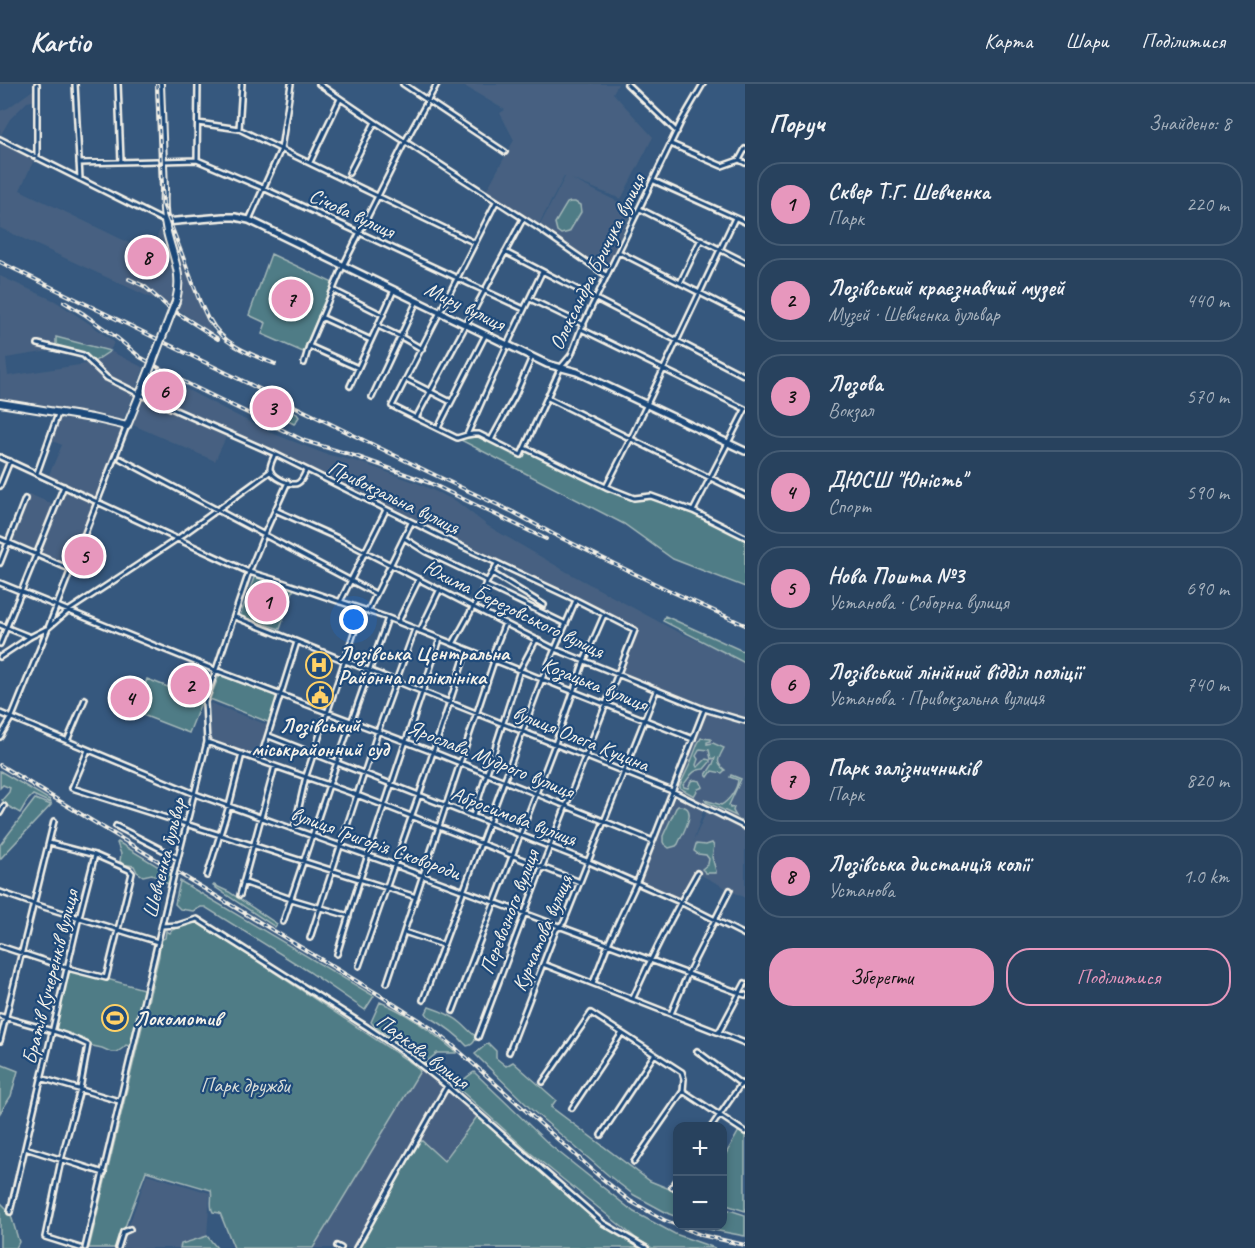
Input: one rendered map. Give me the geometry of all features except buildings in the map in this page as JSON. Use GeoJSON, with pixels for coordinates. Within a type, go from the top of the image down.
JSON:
{"type":"FeatureCollection","features":[{"type":"Feature","properties":{"kind":"main road"},"geometry":{"type":"LineString","coordinates":[[0,402],[127,426],[179,289],[179,275],[165,222],[163,204],[164,190],[160,161],[160,84]]}},
{"type":"Feature","properties":{"kind":"main road","name":"Миру вулиця"},"geometry":{"type":"LineString","coordinates":[[165,222],[224,217],[249,220],[547,364],[577,372],[745,451]]}},
{"type":"Feature","properties":{"kind":"street"},"geometry":{"type":"LineString","coordinates":[[37,84],[37,158]]}},
{"type":"Feature","properties":{"kind":"street"},"geometry":{"type":"LineString","coordinates":[[75,84],[80,179]]}},
{"type":"Feature","properties":{"kind":"street"},"geometry":{"type":"LineString","coordinates":[[118,84],[121,162]]}},
{"type":"Feature","properties":{"kind":"street"},"geometry":{"type":"LineString","coordinates":[[197,160],[198,84]]}},
{"type":"Feature","properties":{"kind":"street"},"geometry":{"type":"LineString","coordinates":[[239,129],[242,84]]}},
{"type":"Feature","properties":{"kind":"street"},"geometry":{"type":"LineString","coordinates":[[249,220],[281,149],[291,84]]}},
{"type":"Feature","properties":{"kind":"street"},"geometry":{"type":"LineString","coordinates":[[319,84],[607,276]]}},
{"type":"Feature","properties":{"kind":"street"},"geometry":{"type":"LineString","coordinates":[[403,84],[505,152]]}},
{"type":"Feature","properties":{"kind":"street"},"geometry":{"type":"LineString","coordinates":[[304,363],[343,266],[405,142],[437,84]]}},
{"type":"Feature","properties":{"kind":"street"},"geometry":{"type":"LineString","coordinates":[[627,84],[677,132]]}},
{"type":"Feature","properties":{"kind":"street","name":"Олександра Бричука вулиця"},"geometry":{"type":"LineString","coordinates":[[491,440],[521,455],[682,120],[703,84]]}},
{"type":"Feature","properties":{"kind":"street"},"geometry":{"type":"LineString","coordinates":[[310,162],[340,99]]}},
{"type":"Feature","properties":{"kind":"street"},"geometry":{"type":"LineString","coordinates":[[198,123],[239,129],[475,243]]}},
{"type":"Feature","properties":{"kind":"street"},"geometry":{"type":"LineString","coordinates":[[349,172],[375,123]]}},
{"type":"Feature","properties":{"kind":"street"},"geometry":{"type":"LineString","coordinates":[[0,139],[165,222]]}},
{"type":"Feature","properties":{"kind":"street"},"geometry":{"type":"LineString","coordinates":[[671,144],[722,166],[739,160],[745,149]]}},
{"type":"Feature","properties":{"kind":"street","name":"Січова вулиця"},"geometry":{"type":"LineString","coordinates":[[79,163],[197,160],[263,188],[524,309]]}},
{"type":"Feature","properties":{"kind":"street"},"geometry":{"type":"LineString","coordinates":[[739,160],[745,163]]}},
{"type":"Feature","properties":{"kind":"street"},"geometry":{"type":"LineString","coordinates":[[654,181],[745,222]]}},
{"type":"Feature","properties":{"kind":"street"},"geometry":{"type":"LineString","coordinates":[[496,202],[393,406],[457,438],[479,434],[491,440],[515,396],[532,357]]}},
{"type":"Feature","properties":{"kind":"street"},"geometry":{"type":"LineString","coordinates":[[640,210],[745,262]]}},
{"type":"Feature","properties":{"kind":"street"},"geometry":{"type":"LineString","coordinates":[[606,487],[735,218]]}},
{"type":"Feature","properties":{"kind":"street"},"geometry":{"type":"LineString","coordinates":[[416,418],[523,219]]}},
{"type":"Feature","properties":{"kind":"street"},"geometry":{"type":"LineString","coordinates":[[680,283],[701,239]]}},
{"type":"Feature","properties":{"kind":"street"},"geometry":{"type":"LineString","coordinates":[[505,252],[745,376]]}},
{"type":"Feature","properties":{"kind":"street"},"geometry":{"type":"LineString","coordinates":[[619,252],[745,316]]}},
{"type":"Feature","properties":{"kind":"street"},"geometry":{"type":"LineString","coordinates":[[467,435],[542,272]]}},
{"type":"Feature","properties":{"kind":"street"},"geometry":{"type":"LineString","coordinates":[[333,290],[384,315]]}},
{"type":"Feature","properties":{"kind":"street"},"geometry":{"type":"LineString","coordinates":[[350,386],[394,290]]}},
{"type":"Feature","properties":{"kind":"street"},"geometry":{"type":"LineString","coordinates":[[530,299],[584,325]]}},
{"type":"Feature","properties":{"kind":"street"},"geometry":{"type":"LineString","coordinates":[[372,397],[417,301]]}},
{"type":"Feature","properties":{"kind":"street"},"geometry":{"type":"LineString","coordinates":[[321,317],[372,340]]}},
{"type":"Feature","properties":{"kind":"street"},"geometry":{"type":"LineString","coordinates":[[378,326],[422,349]]}},
{"type":"Feature","properties":{"kind":"street"},"geometry":{"type":"LineString","coordinates":[[581,329],[745,410],[693,511]]}},
{"type":"Feature","properties":{"kind":"street"},"geometry":{"type":"LineString","coordinates":[[438,428],[486,334]]}},
{"type":"Feature","properties":{"kind":"street","name":"Привокзальна вулиця"},"geometry":{"type":"LineString","coordinates":[[38,344],[83,355],[107,378],[139,394],[275,454],[411,523],[635,630]]}},
{"type":"Feature","properties":{"kind":"street"},"geometry":{"type":"LineString","coordinates":[[309,346],[358,368]]}},
{"type":"Feature","properties":{"kind":"street"},"geometry":{"type":"LineString","coordinates":[[406,380],[451,402]]}},
{"type":"Feature","properties":{"kind":"street"},"geometry":{"type":"LineString","coordinates":[[548,398],[745,495]]}},
{"type":"Feature","properties":{"kind":"street"},"geometry":{"type":"LineString","coordinates":[[37,474],[59,413]]}},
{"type":"Feature","properties":{"kind":"street"},"geometry":{"type":"LineString","coordinates":[[0,737],[12,717],[127,426]]}},
{"type":"Feature","properties":{"kind":"street"},"geometry":{"type":"LineString","coordinates":[[525,448],[606,487],[634,498],[651,496],[693,511],[745,537]]}},
{"type":"Feature","properties":{"kind":"street"},"geometry":{"type":"LineString","coordinates":[[275,454],[271,466],[274,476],[293,484],[298,483],[306,470]]}},
{"type":"Feature","properties":{"kind":"street","name":"Козацька вулиця"},"geometry":{"type":"LineString","coordinates":[[0,457],[249,572],[276,579],[388,618],[693,740]]}},
{"type":"Feature","properties":{"kind":"street"},"geometry":{"type":"LineString","coordinates":[[121,459],[376,594]]}},
{"type":"Feature","properties":{"kind":"street"},"geometry":{"type":"LineString","coordinates":[[0,486],[10,461]]}},
{"type":"Feature","properties":{"kind":"street"},"geometry":{"type":"LineString","coordinates":[[0,657],[48,628],[68,611],[177,539],[271,471]]}},
{"type":"Feature","properties":{"kind":"street","name":"Шевченка бульвар"},"geometry":{"type":"LineString","coordinates":[[85,1248],[207,742],[206,702],[249,572],[288,482]]}},
{"type":"Feature","properties":{"kind":"street"},"geometry":{"type":"LineString","coordinates":[[0,644],[64,486]]}},
{"type":"Feature","properties":{"kind":"street"},"geometry":{"type":"LineString","coordinates":[[0,563],[25,499]]}},
{"type":"Feature","properties":{"kind":"street","name":"Юхима Березовського вулиця"},"geometry":{"type":"LineString","coordinates":[[275,510],[340,539],[555,649],[656,691],[745,722]]}},
{"type":"Feature","properties":{"kind":"street"},"geometry":{"type":"LineString","coordinates":[[340,602],[386,510]]}},
{"type":"Feature","properties":{"kind":"street"},"geometry":{"type":"LineString","coordinates":[[368,611],[411,523]]}},
{"type":"Feature","properties":{"kind":"street"},"geometry":{"type":"LineString","coordinates":[[0,538],[72,570]]}},
{"type":"Feature","properties":{"kind":"street"},"geometry":{"type":"LineString","coordinates":[[404,538],[426,552],[566,624]]}},
{"type":"Feature","properties":{"kind":"street"},"geometry":{"type":"LineString","coordinates":[[453,644],[497,563]]}},
{"type":"Feature","properties":{"kind":"street"},"geometry":{"type":"LineString","coordinates":[[492,573],[544,605]]}},
{"type":"Feature","properties":{"kind":"street"},"geometry":{"type":"LineString","coordinates":[[398,622],[419,579]]}},
{"type":"Feature","properties":{"kind":"street","name":"Ярослава Мудрого вулиця"},"geometry":{"type":"LineString","coordinates":[[0,583],[215,670],[433,752],[653,841]]}},
{"type":"Feature","properties":{"kind":"street"},"geometry":{"type":"LineString","coordinates":[[310,938],[396,680],[417,630],[440,589]]}},
{"type":"Feature","properties":{"kind":"street"},"geometry":{"type":"LineString","coordinates":[[423,1000],[542,680],[576,600]]}},
{"type":"Feature","properties":{"kind":"street"},"geometry":{"type":"LineString","coordinates":[[294,829],[306,776],[362,609]]}},
{"type":"Feature","properties":{"kind":"street"},"geometry":{"type":"LineString","coordinates":[[453,1011],[604,614]]}},
{"type":"Feature","properties":{"kind":"street","name":"вулиця Олега Куцина"},"geometry":{"type":"LineString","coordinates":[[235,617],[672,791],[745,827]]}},
{"type":"Feature","properties":{"kind":"street"},"geometry":{"type":"LineString","coordinates":[[283,922],[388,618]]}},
{"type":"Feature","properties":{"kind":"street"},"geometry":{"type":"LineString","coordinates":[[387,984],[505,623]]}},
{"type":"Feature","properties":{"kind":"street"},"geometry":{"type":"LineString","coordinates":[[0,625],[30,637]]}},
{"type":"Feature","properties":{"kind":"street","name":"Перевозного вулиця"},"geometry":{"type":"LineString","coordinates":[[478,1037],[635,630]]}},
{"type":"Feature","properties":{"kind":"street"},"geometry":{"type":"LineString","coordinates":[[337,954],[440,639]]}},
{"type":"Feature","properties":{"kind":"street"},"geometry":{"type":"LineString","coordinates":[[473,816],[520,670],[536,640]]}},
{"type":"Feature","properties":{"kind":"street"},"geometry":{"type":"LineString","coordinates":[[261,760],[297,641]]}},
{"type":"Feature","properties":{"kind":"street"},"geometry":{"type":"LineString","coordinates":[[359,966],[467,649]]}},
{"type":"Feature","properties":{"kind":"street","name":"Курчатова вулиця"},"geometry":{"type":"LineString","coordinates":[[509,1052],[556,930],[564,922],[656,691]]}},
{"type":"Feature","properties":{"kind":"street"},"geometry":{"type":"LineString","coordinates":[[67,741],[85,699]]}},
{"type":"Feature","properties":{"kind":"street"},"geometry":{"type":"LineString","coordinates":[[593,983],[608,944],[637,882],[704,709]]}},
{"type":"Feature","properties":{"kind":"street","name":"вулиця Григорія Сковороди"},"geometry":{"type":"LineString","coordinates":[[0,712],[195,794],[423,875],[745,995]]}},
{"type":"Feature","properties":{"kind":"street","name":"Абросимова вулиця"},"geometry":{"type":"LineString","coordinates":[[269,736],[637,882],[745,935]]}},
{"type":"Feature","properties":{"kind":"street"},"geometry":{"type":"LineString","coordinates":[[207,742],[357,795],[580,882]]}},
{"type":"Feature","properties":{"kind":"street"},"geometry":{"type":"LineString","coordinates":[[88,750],[72,788],[416,897]]}},
{"type":"Feature","properties":{"kind":"street"},"geometry":{"type":"LineString","coordinates":[[207,876],[229,806],[242,754]]}},
{"type":"Feature","properties":{"kind":"street"},"geometry":{"type":"LineString","coordinates":[[240,895],[275,765]]}},
{"type":"Feature","properties":{"kind":"street"},"geometry":{"type":"LineString","coordinates":[[0,813],[4,806]]}},
{"type":"Feature","properties":{"kind":"street"},"geometry":{"type":"LineString","coordinates":[[0,1041],[54,821]]}},
{"type":"Feature","properties":{"kind":"street"},"geometry":{"type":"LineString","coordinates":[[116,826],[178,858]]}},
{"type":"Feature","properties":{"kind":"street"},"geometry":{"type":"LineString","coordinates":[[0,946],[106,978],[132,873],[95,855],[49,843]]}},
{"type":"Feature","properties":{"kind":"street","name":"Братів Кучеренків вулиця"},"geometry":{"type":"LineString","coordinates":[[10,1212],[95,855]]}},
{"type":"Feature","properties":{"kind":"street"},"geometry":{"type":"LineString","coordinates":[[633,998],[650,959],[697,873]]}},
{"type":"Feature","properties":{"kind":"street"},"geometry":{"type":"LineString","coordinates":[[243,882],[349,916]]}},
{"type":"Feature","properties":{"kind":"street"},"geometry":{"type":"LineString","coordinates":[[671,1014],[688,973],[730,890]]}},
{"type":"Feature","properties":{"kind":"street"},"geometry":{"type":"LineString","coordinates":[[0,892],[158,942]]}},
{"type":"Feature","properties":{"kind":"street","name":"Паркова вулиця"},"geometry":{"type":"LineString","coordinates":[[162,926],[178,925],[197,919],[367,1026],[447,1086],[603,1223],[646,1248]]}},
{"type":"Feature","properties":{"kind":"street"},"geometry":{"type":"LineString","coordinates":[[404,932],[443,945]]}},
{"type":"Feature","properties":{"kind":"street"},"geometry":{"type":"LineString","coordinates":[[543,964],[745,1043]]}},
{"type":"Feature","properties":{"kind":"street"},"geometry":{"type":"LineString","coordinates":[[719,1033],[745,983]]}},
{"type":"Feature","properties":{"kind":"street"},"geometry":{"type":"LineString","coordinates":[[543,1082],[591,1013],[682,1072],[683,1091],[634,1162]]}},
{"type":"Feature","properties":{"kind":"street"},"geometry":{"type":"LineString","coordinates":[[0,1016],[52,1030],[88,1045],[80,1089],[61,1160],[45,1237],[80,1248]]}},
{"type":"Feature","properties":{"kind":"street"},"geometry":{"type":"LineString","coordinates":[[572,1108],[622,1033]]}},
{"type":"Feature","properties":{"kind":"street"},"geometry":{"type":"LineString","coordinates":[[697,1051],[744,1085],[715,1122]]}},
{"type":"Feature","properties":{"kind":"street"},"geometry":{"type":"LineString","coordinates":[[601,1135],[654,1055]]}},
{"type":"Feature","properties":{"kind":"street"},"geometry":{"type":"LineString","coordinates":[[41,1078],[120,1102]]}},
{"type":"Feature","properties":{"kind":"street"},"geometry":{"type":"LineString","coordinates":[[356,1248],[447,1086]]}},
{"type":"Feature","properties":{"kind":"street"},"geometry":{"type":"LineString","coordinates":[[683,1091],[745,1132]]}},
{"type":"Feature","properties":{"kind":"street"},"geometry":{"type":"LineString","coordinates":[[26,1148],[104,1173]]}},
{"type":"Feature","properties":{"kind":"street"},"geometry":{"type":"LineString","coordinates":[[118,1248],[123,1232],[130,1229]]}},
{"type":"Feature","properties":{"kind":"shaded area"},"geometry":{"type":"Polygon","coordinates":[[[461,84],[618,84],[613,93],[653,137],[621,199],[571,179],[633,209],[606,271],[540,225],[565,177],[538,226],[485,193],[514,140],[500,113],[505,110],[461,84]]]}},
{"type":"Feature","properties":{"kind":"shaded area"},"geometry":{"type":"Polygon","coordinates":[[[37,87],[37,100],[27,102],[10,119],[0,136],[0,111],[8,108],[37,87]]]}},
{"type":"Feature","properties":{"kind":"shaded area"},"geometry":{"type":"Polygon","coordinates":[[[0,139],[37,158],[20,190],[150,253],[164,221],[174,281],[169,306],[0,228],[0,139]]]}},
{"type":"Feature","properties":{"kind":"shaded area"},"geometry":{"type":"Polygon","coordinates":[[[169,226],[204,316],[214,334],[177,309],[182,293],[183,275],[169,226]]]}},
{"type":"Feature","properties":{"kind":"shaded area"},"geometry":{"type":"Polygon","coordinates":[[[0,276],[55,301],[114,342],[110,351],[144,368],[123,421],[0,400],[0,276]],[[57,337],[56,350],[6,358],[8,376],[92,363],[109,351],[57,337]]]}},
{"type":"Feature","properties":{"kind":"shaded area"},"geometry":{"type":"Polygon","coordinates":[[[153,372],[269,432],[325,454],[359,462],[417,483],[456,501],[488,526],[567,572],[674,630],[745,661],[745,721],[704,709],[617,675],[635,630],[273,453],[228,433],[215,461],[133,425],[142,396],[153,372]]]}},
{"type":"Feature","properties":{"kind":"shaded area"},"geometry":{"type":"Polygon","coordinates":[[[57,417],[121,429],[122,432],[96,498],[48,477],[62,445],[48,439],[57,417]]]}},
{"type":"Feature","properties":{"kind":"shaded area"},"geometry":{"type":"Polygon","coordinates":[[[65,488],[95,502],[69,566],[9,543],[29,494],[57,506],[65,488]]]}},
{"type":"Feature","properties":{"kind":"shaded area"},"geometry":{"type":"Polygon","coordinates":[[[210,703],[268,725],[256,756],[211,739],[210,703]]]}},
{"type":"Feature","properties":{"kind":"shaded area"},"geometry":{"type":"Polygon","coordinates":[[[705,713],[745,723],[745,825],[676,790],[705,713]]]}},
{"type":"Feature","properties":{"kind":"shaded area"},"geometry":{"type":"Polygon","coordinates":[[[673,796],[704,808],[693,842],[708,808],[745,827],[745,898],[697,873],[680,901],[639,881],[673,796]]]}},
{"type":"Feature","properties":{"kind":"shaded area"},"geometry":{"type":"Polygon","coordinates":[[[422,1066],[479,1114],[444,1161],[417,1141],[356,1248],[307,1248],[422,1066]]]}},
{"type":"Feature","properties":{"kind":"shaded area"},"geometry":{"type":"Polygon","coordinates":[[[147,1174],[210,1193],[207,1236],[181,1244],[180,1248],[121,1248],[147,1174]]]}},
{"type":"Feature","properties":{"kind":"green space"},"geometry":{"type":"Polygon","coordinates":[[[567,203],[580,205],[581,212],[569,232],[561,234],[557,231],[555,223],[567,203]]]}},
{"type":"Feature","properties":{"kind":"green space"},"geometry":{"type":"Polygon","coordinates":[[[271,254],[333,283],[303,352],[262,334],[266,323],[249,315],[271,254]]]}},
{"type":"Feature","properties":{"kind":"green space"},"geometry":{"type":"Polygon","coordinates":[[[56,337],[110,351],[92,363],[83,355],[56,350],[56,337]]]}},
{"type":"Feature","properties":{"kind":"green space"},"geometry":{"type":"Polygon","coordinates":[[[279,405],[297,414],[299,417],[294,424],[274,414],[279,405]]]}},
{"type":"Feature","properties":{"kind":"green space"},"geometry":{"type":"Polygon","coordinates":[[[476,433],[521,455],[525,448],[634,498],[651,496],[693,511],[745,537],[745,587],[673,559],[624,524],[457,438],[476,433]]]}},
{"type":"Feature","properties":{"kind":"green space"},"geometry":{"type":"Polygon","coordinates":[[[255,575],[294,588],[280,629],[240,616],[255,575]]]}},
{"type":"Feature","properties":{"kind":"green space"},"geometry":{"type":"Polygon","coordinates":[[[665,616],[745,652],[745,663],[663,621],[665,616]]]}},
{"type":"Feature","properties":{"kind":"green space"},"geometry":{"type":"Polygon","coordinates":[[[219,675],[278,697],[268,722],[210,699],[219,675]]]}},
{"type":"Feature","properties":{"kind":"green space"},"geometry":{"type":"Polygon","coordinates":[[[147,679],[202,700],[189,733],[135,712],[147,679]]]}},
{"type":"Feature","properties":{"kind":"green space"},"geometry":{"type":"Polygon","coordinates":[[[701,738],[711,739],[707,744],[713,743],[724,748],[719,761],[725,770],[722,773],[712,771],[708,777],[706,775],[715,758],[711,759],[709,750],[700,749],[696,756],[697,767],[706,759],[710,762],[704,769],[693,772],[683,785],[688,788],[691,781],[700,781],[703,787],[698,789],[694,796],[680,788],[680,785],[701,738]]]}},
{"type":"Feature","properties":{"kind":"green space"},"geometry":{"type":"Polygon","coordinates":[[[0,771],[50,800],[51,803],[33,795],[20,813],[6,805],[2,800],[10,788],[3,785],[0,788],[0,771]]]}},
{"type":"Feature","properties":{"kind":"green space"},"geometry":{"type":"Polygon","coordinates":[[[731,775],[741,779],[729,805],[730,808],[734,807],[733,811],[736,816],[705,800],[721,805],[727,801],[738,780],[730,777],[731,775]]]}},
{"type":"Feature","properties":{"kind":"green space"},"geometry":{"type":"Polygon","coordinates":[[[35,799],[51,805],[0,859],[0,845],[35,799]]]}},
{"type":"Feature","properties":{"kind":"green space"},"geometry":{"type":"Polygon","coordinates":[[[678,806],[688,810],[688,821],[678,844],[669,848],[663,842],[663,836],[678,806]]]}},
{"type":"Feature","properties":{"kind":"green space"},"geometry":{"type":"Polygon","coordinates":[[[118,842],[172,875],[169,884],[152,874],[143,876],[134,866],[122,864],[118,842]]]}},
{"type":"Feature","properties":{"kind":"green space"},"geometry":{"type":"Polygon","coordinates":[[[712,843],[714,846],[712,857],[716,873],[706,873],[702,869],[708,864],[709,859],[706,855],[694,851],[696,844],[712,843]]]}},
{"type":"Feature","properties":{"kind":"green space"},"geometry":{"type":"Polygon","coordinates":[[[180,881],[374,996],[365,1010],[308,971],[205,907],[193,911],[180,909],[175,904],[180,881]]]}},
{"type":"Feature","properties":{"kind":"green space"},"geometry":{"type":"Polygon","coordinates":[[[214,885],[229,892],[277,924],[275,927],[214,885]]]}},
{"type":"Feature","properties":{"kind":"green space","name":"Парк дружби"},"geometry":{"type":"Polygon","coordinates":[[[197,921],[416,1066],[420,1071],[313,1248],[234,1248],[220,1213],[212,1210],[211,1190],[146,1171],[117,1248],[89,1248],[159,956],[160,940],[165,938],[166,931],[170,933],[172,930],[197,921]]]}},
{"type":"Feature","properties":{"kind":"green space"},"geometry":{"type":"Polygon","coordinates":[[[67,968],[147,990],[133,1047],[126,1045],[117,1052],[111,1052],[52,1030],[67,968]]]}},
{"type":"Feature","properties":{"kind":"green space"},"geometry":{"type":"Polygon","coordinates":[[[380,1002],[419,1024],[456,1053],[437,1053],[425,1063],[371,1022],[380,1002]]]}},
{"type":"Feature","properties":{"kind":"green space"},"geometry":{"type":"Polygon","coordinates":[[[429,1007],[458,1020],[477,1037],[474,1042],[467,1046],[449,1029],[428,1016],[426,1013],[429,1007]]]}},
{"type":"Feature","properties":{"kind":"green space"},"geometry":{"type":"Polygon","coordinates":[[[488,1043],[496,1051],[496,1058],[506,1066],[513,1062],[556,1100],[551,1107],[650,1181],[673,1190],[673,1216],[634,1195],[608,1175],[532,1110],[475,1054],[488,1043]]]}},
{"type":"Feature","properties":{"kind":"green space"},"geometry":{"type":"Polygon","coordinates":[[[0,1064],[18,1071],[11,1096],[0,1113],[0,1064]]]}},
{"type":"Feature","properties":{"kind":"green space"},"geometry":{"type":"Polygon","coordinates":[[[474,1072],[551,1146],[634,1212],[675,1234],[715,1248],[652,1248],[637,1239],[528,1151],[458,1088],[462,1081],[474,1072]]]}},
{"type":"Feature","properties":{"kind":"green space"},"geometry":{"type":"Polygon","coordinates":[[[479,1114],[603,1223],[645,1248],[356,1248],[421,1140],[444,1161],[479,1114]]]}},
{"type":"Feature","properties":{"kind":"green space"},"geometry":{"type":"Polygon","coordinates":[[[740,1129],[745,1132],[745,1211],[727,1205],[727,1152],[740,1129]]]}},
{"type":"Feature","properties":{"kind":"green space"},"geometry":{"type":"Polygon","coordinates":[[[0,1202],[10,1212],[19,1242],[16,1248],[0,1248],[0,1202]]]}},
{"type":"Feature","properties":{"kind":"green space"},"geometry":{"type":"Polygon","coordinates":[[[727,1209],[745,1215],[745,1236],[713,1230],[727,1230],[727,1209]]]}},
{"type":"Feature","properties":{"kind":"green space"},"geometry":{"type":"Polygon","coordinates":[[[207,1236],[217,1248],[180,1248],[181,1244],[207,1236]]]}},
{"type":"Feature","properties":{"kind":"railway"},"geometry":{"type":"LineString","coordinates":[[157,84],[163,204],[200,302],[214,327]]}},
{"type":"Feature","properties":{"kind":"railway"},"geometry":{"type":"LineString","coordinates":[[0,262],[513,512],[553,534],[745,625]]}},
{"type":"Feature","properties":{"kind":"railway"},"geometry":{"type":"LineString","coordinates":[[129,279],[144,286],[168,307],[218,339]]}},
{"type":"Feature","properties":{"kind":"railway"},"geometry":{"type":"LineString","coordinates":[[64,302],[121,341]]}},
{"type":"Feature","properties":{"kind":"railway"},"geometry":{"type":"LineString","coordinates":[[210,320],[222,336],[230,342],[275,364]]}},
{"type":"Feature","properties":{"kind":"railway"},"geometry":{"type":"LineString","coordinates":[[116,337],[140,357],[180,380],[305,441],[430,483],[546,539]]}},
{"type":"Feature","properties":{"kind":"railway"},"geometry":{"type":"LineString","coordinates":[[0,765],[431,1028],[630,1201],[664,1220],[701,1235],[745,1245]]}},
{"type":"Feature","properties":{"kind":"place","name":"Лозівська дистанція колії"},"geometry":{"type":"Point","coordinates":[147,257]}},
{"type":"Feature","properties":{"kind":"place","name":"Парк залізничників"},"geometry":{"type":"Point","coordinates":[291,299]}},
{"type":"Feature","properties":{"kind":"place","name":"Лозівський лінійний відділ поліції"},"geometry":{"type":"Point","coordinates":[164,391]}},
{"type":"Feature","properties":{"kind":"place","name":"Лозова"},"geometry":{"type":"Point","coordinates":[272,408]}},
{"type":"Feature","properties":{"kind":"place","name":"Нова Пошта №3"},"geometry":{"type":"Point","coordinates":[84,556]}},
{"type":"Feature","properties":{"kind":"place","name":"Сквер Т.Г. Шевченка"},"geometry":{"type":"Point","coordinates":[267,602]}},
{"type":"Feature","properties":{"kind":"place","name":"Лозівська Центральна Районна поліклініка"},"geometry":{"type":"Point","coordinates":[319,665]}},
{"type":"Feature","properties":{"kind":"place","name":"Лозівський краєзнавчий музей"},"geometry":{"type":"Point","coordinates":[190,685]}},
{"type":"Feature","properties":{"kind":"place","name":"Лозівський міськрайонний суд"},"geometry":{"type":"Point","coordinates":[320,695]}},
{"type":"Feature","properties":{"kind":"place","name":"ДЮСШ \"Юність\""},"geometry":{"type":"Point","coordinates":[130,698]}},
{"type":"Feature","properties":{"kind":"place","name":"Локомотив"},"geometry":{"type":"Point","coordinates":[115,1018]}}]}
